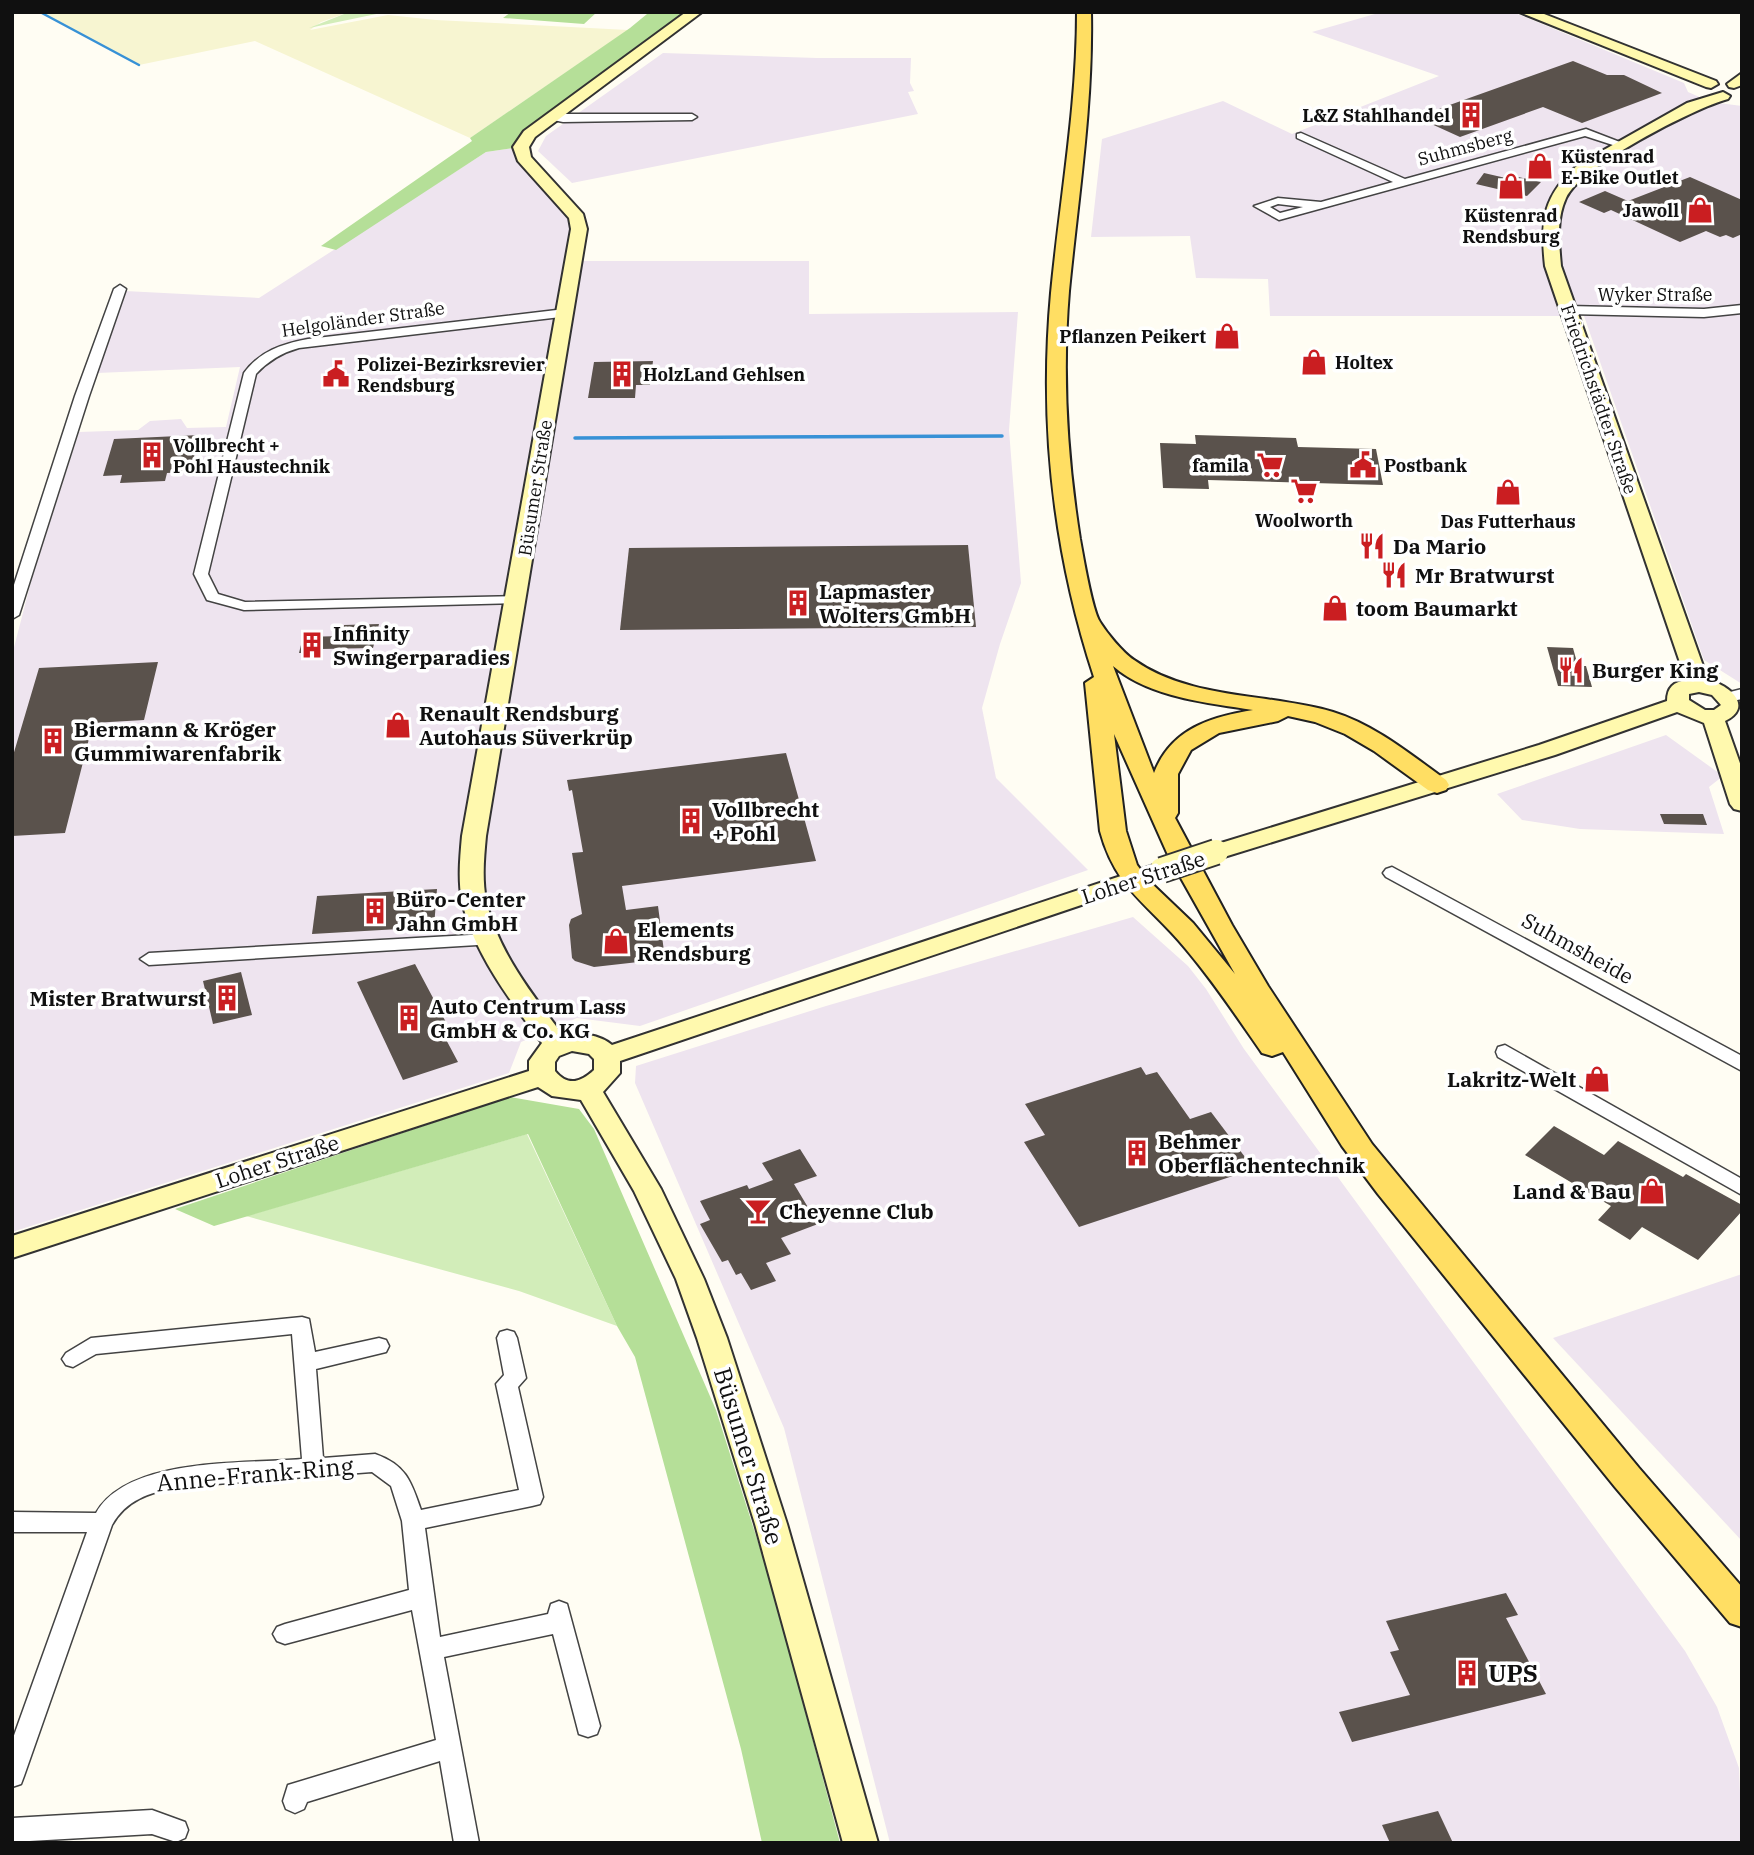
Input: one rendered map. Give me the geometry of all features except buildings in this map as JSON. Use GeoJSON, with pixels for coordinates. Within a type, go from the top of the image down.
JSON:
{"type":"FeatureCollection","features":[{"type":"Feature","properties":{"kind":"main road"},"geometry":{"type":"LineString","coordinates":[[1084,12],[1083,91],[1060,292],[1056,390],[1062,490],[1088,627],[1117,849],[1108,888],[1183,928],[1239,1000],[1326,1121],[1368,1160]]}},
{"type":"Feature","properties":{"kind":"main road"},"geometry":{"type":"LineString","coordinates":[[1088,627],[1128,666],[1150,678],[1202,694],[1282,707],[1361,731],[1426,788]]}},
{"type":"Feature","properties":{"kind":"main road"},"geometry":{"type":"LineString","coordinates":[[1088,627],[1129,741],[1196,883],[1268,1008],[1368,1160],[1681,1544],[1742,1612]]}},
{"type":"Feature","properties":{"kind":"main road"},"geometry":{"type":"LineString","coordinates":[[1167,825],[1166,775],[1178,749],[1208,729],[1230,721],[1261,716],[1286,713],[1354,737],[1426,788]]}},
{"type":"Feature","properties":{"kind":"street","name":"Büsumer Straße"},"geometry":{"type":"LineString","coordinates":[[558,1046],[488,940],[476,909],[471,865],[579,223],[570,208],[531,166],[521,151],[528,134],[695,12]]}},
{"type":"Feature","properties":{"kind":"street"},"geometry":{"type":"LineString","coordinates":[[1526,12],[1732,89]]}},
{"type":"Feature","properties":{"kind":"street","name":"Friedrichstädter Straße"},"geometry":{"type":"LineString","coordinates":[[1699,685],[1553,266],[1548,239],[1549,221],[1563,188],[1590,162],[1623,142],[1647,132],[1699,100],[1732,89]]}},
{"type":"Feature","properties":{"kind":"street"},"geometry":{"type":"LineString","coordinates":[[552,117],[692,117]]}},
{"type":"Feature","properties":{"kind":"street","name":"Suhmsberg"},"geometry":{"type":"LineString","coordinates":[[1319,205],[1586,132],[1623,142]]}},
{"type":"Feature","properties":{"kind":"street"},"geometry":{"type":"LineString","coordinates":[[1301,136],[1403,182]]}},
{"type":"Feature","properties":{"kind":"street"},"geometry":{"type":"LineString","coordinates":[[12,615],[82,396],[120,289]]}},
{"type":"Feature","properties":{"kind":"street","name":"Wyker Straße"},"geometry":{"type":"LineString","coordinates":[[1568,310],[1704,313],[1742,309]]}},
{"type":"Feature","properties":{"kind":"street","name":"Helgoländer Straße"},"geometry":{"type":"LineString","coordinates":[[516,600],[243,606],[212,597],[201,574],[250,373],[264,356],[283,347],[308,343],[565,313]]}},
{"type":"Feature","properties":{"kind":"street"},"geometry":{"type":"LineString","coordinates":[[1699,685],[1735,695],[1731,709],[1713,717],[1692,713],[1681,705],[1677,698],[1678,692],[1684,687],[1699,685]]}},
{"type":"Feature","properties":{"kind":"street","name":"Loher Straße"},"geometry":{"type":"LineString","coordinates":[[607,1056],[1216,852],[1547,750],[1662,708],[1681,705]]}},
{"type":"Feature","properties":{"kind":"street"},"geometry":{"type":"LineString","coordinates":[[1713,717],[1742,804]]}},
{"type":"Feature","properties":{"kind":"street","name":"Suhmsheide"},"geometry":{"type":"LineString","coordinates":[[1392,873],[1742,1064]]}},
{"type":"Feature","properties":{"kind":"street"},"geometry":{"type":"LineString","coordinates":[[149,959],[488,940]]}},
{"type":"Feature","properties":{"kind":"street"},"geometry":{"type":"LineString","coordinates":[[570,1042],[597,1046],[607,1056],[607,1073],[588,1089],[562,1090],[546,1082],[541,1076],[541,1061],[558,1046],[570,1042]]}},
{"type":"Feature","properties":{"kind":"street"},"geometry":{"type":"LineString","coordinates":[[1505,1052],[1742,1188]]}},
{"type":"Feature","properties":{"kind":"street","name":"Loher Straße"},"geometry":{"type":"LineString","coordinates":[[12,1247],[541,1076]]}},
{"type":"Feature","properties":{"kind":"street","name":"Büsumer Straße"},"geometry":{"type":"LineString","coordinates":[[588,1089],[647,1189],[690,1279],[712,1338],[771,1524],[861,1843]]}},
{"type":"Feature","properties":{"kind":"street"},"geometry":{"type":"LineString","coordinates":[[73,1359],[91,1346],[302,1325],[313,1466]]}},
{"type":"Feature","properties":{"kind":"street"},"geometry":{"type":"LineString","coordinates":[[413,1521],[532,1497],[507,1384],[515,1378],[507,1338]]}},
{"type":"Feature","properties":{"kind":"street"},"geometry":{"type":"LineString","coordinates":[[304,1363],[379,1346]]}},
{"type":"Feature","properties":{"kind":"street","name":"Anne-Frank-Ring"},"geometry":{"type":"LineString","coordinates":[[12,1776],[21,1725],[102,1523],[109,1508],[117,1500],[145,1483],[313,1466],[376,1463],[400,1480],[413,1521],[421,1597],[467,1843]]}},
{"type":"Feature","properties":{"kind":"street"},"geometry":{"type":"LineString","coordinates":[[12,1522],[102,1523]]}},
{"type":"Feature","properties":{"kind":"street"},"geometry":{"type":"LineString","coordinates":[[285,1634],[421,1597]]}},
{"type":"Feature","properties":{"kind":"street"},"geometry":{"type":"LineString","coordinates":[[431,1649],[560,1616],[588,1726]]}},
{"type":"Feature","properties":{"kind":"street"},"geometry":{"type":"LineString","coordinates":[[295,1801],[297,1793],[450,1747]]}},
{"type":"Feature","properties":{"kind":"street"},"geometry":{"type":"LineString","coordinates":[[12,1830],[152,1822],[176,1830]]}},
{"type":"Feature","properties":{"kind":"shaded area"},"geometry":{"type":"Polygon","coordinates":[[[40,12],[349,12],[321,22],[310,30],[388,15],[628,30],[470,138],[255,41],[139,65],[40,12]]]}},
{"type":"Feature","properties":{"kind":"shaded area"},"geometry":{"type":"Polygon","coordinates":[[[1382,12],[1513,12],[1684,83],[1688,92],[1711,102],[1742,106],[1742,684],[1704,660],[1584,316],[1270,316],[1268,279],[1196,278],[1190,236],[1091,237],[1102,139],[1223,101],[1292,134],[1439,76],[1312,32],[1382,12]]]}},
{"type":"Feature","properties":{"kind":"shaded area"},"geometry":{"type":"Polygon","coordinates":[[[663,53],[911,58],[910,83],[914,91],[908,92],[918,114],[572,183],[538,151],[546,136],[663,53]]]}},
{"type":"Feature","properties":{"kind":"shaded area"},"geometry":{"type":"Polygon","coordinates":[[[521,147],[570,208],[574,261],[809,261],[809,314],[1018,312],[1009,430],[1021,583],[982,708],[996,778],[1088,870],[640,1026],[577,1018],[521,1042],[509,1073],[12,1232],[12,655],[32,578],[79,432],[138,430],[150,421],[181,419],[187,428],[226,427],[240,367],[97,373],[125,291],[259,298],[486,152],[521,147]]]}},
{"type":"Feature","properties":{"kind":"shaded area"},"geometry":{"type":"Polygon","coordinates":[[[1666,735],[1723,776],[1709,787],[1724,834],[1580,829],[1522,820],[1497,794],[1666,735]]]}},
{"type":"Feature","properties":{"kind":"shaded area"},"geometry":{"type":"Polygon","coordinates":[[[1133,917],[1188,966],[1206,989],[1244,1049],[1685,1651],[1717,1707],[1739,1768],[1742,1843],[890,1843],[784,1428],[635,1083],[636,1066],[826,1006],[1133,917]]]}},
{"type":"Feature","properties":{"kind":"shaded area"},"geometry":{"type":"Polygon","coordinates":[[[1742,1274],[1742,1541],[1553,1338],[1742,1274]]]}},
{"type":"Feature","properties":{"kind":"green space"},"geometry":{"type":"Polygon","coordinates":[[[349,12],[386,12],[309,28],[349,12]]]}},
{"type":"Feature","properties":{"kind":"green space"},"geometry":{"type":"Polygon","coordinates":[[[511,12],[597,12],[584,24],[503,18],[511,12]]]}},
{"type":"Feature","properties":{"kind":"green space"},"geometry":{"type":"Polygon","coordinates":[[[640,12],[690,12],[526,130],[518,138],[514,148],[486,152],[336,250],[321,246],[647,14],[640,12]]]}},
{"type":"Feature","properties":{"kind":"green space"},"geometry":{"type":"Polygon","coordinates":[[[510,1097],[579,1109],[594,1129],[716,1410],[772,1586],[840,1843],[762,1843],[741,1749],[635,1357],[617,1326],[528,1134],[214,1226],[175,1209],[510,1097]]]}},
{"type":"Feature","properties":{"kind":"green space"},"geometry":{"type":"Polygon","coordinates":[[[527,1134],[617,1326],[519,1291],[246,1216],[527,1134]]]}},
{"type":"Feature","properties":{"kind":"waterway"},"geometry":{"type":"LineString","coordinates":[[40,12],[139,65]]}},
{"type":"Feature","properties":{"kind":"waterway"},"geometry":{"type":"LineString","coordinates":[[575,438],[1002,436]]}},
{"type":"Feature","properties":{"kind":"place","name":"L&Z Stahlhandel"},"geometry":{"type":"Point","coordinates":[1471,115]}},
{"type":"Feature","properties":{"kind":"place","name":"Küstenrad E-Bike Outlet"},"geometry":{"type":"Point","coordinates":[1540,166]}},
{"type":"Feature","properties":{"kind":"place","name":"Küstenrad Rendsburg"},"geometry":{"type":"Point","coordinates":[1511,186]}},
{"type":"Feature","properties":{"kind":"place","name":"Jawoll"},"geometry":{"type":"Point","coordinates":[1700,210]}},
{"type":"Feature","properties":{"kind":"place","name":"Pflanzen Peikert"},"geometry":{"type":"Point","coordinates":[1227,336]}},
{"type":"Feature","properties":{"kind":"place","name":"Holtex"},"geometry":{"type":"Point","coordinates":[1314,362]}},
{"type":"Feature","properties":{"kind":"place","name":"Polizei-Bezirksrevier Rendsburg"},"geometry":{"type":"Point","coordinates":[336,374]}},
{"type":"Feature","properties":{"kind":"place","name":"HolzLand Gehlsen"},"geometry":{"type":"Point","coordinates":[622,374]}},
{"type":"Feature","properties":{"kind":"place","name":"Vollbrecht + Pohl Haustechnik"},"geometry":{"type":"Point","coordinates":[152,455]}},
{"type":"Feature","properties":{"kind":"place","name":"famila"},"geometry":{"type":"Point","coordinates":[1270,465]}},
{"type":"Feature","properties":{"kind":"place","name":"Postbank"},"geometry":{"type":"Point","coordinates":[1363,465]}},
{"type":"Feature","properties":{"kind":"place","name":"Woolworth"},"geometry":{"type":"Point","coordinates":[1304,491]}},
{"type":"Feature","properties":{"kind":"place","name":"Das Futterhaus"},"geometry":{"type":"Point","coordinates":[1508,492]}},
{"type":"Feature","properties":{"kind":"place","name":"Da Mario"},"geometry":{"type":"Point","coordinates":[1372,546]}},
{"type":"Feature","properties":{"kind":"place","name":"Mr Bratwurst"},"geometry":{"type":"Point","coordinates":[1394,575]}},
{"type":"Feature","properties":{"kind":"place","name":"Lapmaster Wolters GmbH"},"geometry":{"type":"Point","coordinates":[798,603]}},
{"type":"Feature","properties":{"kind":"place","name":"toom Baumarkt"},"geometry":{"type":"Point","coordinates":[1335,608]}},
{"type":"Feature","properties":{"kind":"place","name":"Infinity Swingerparadies"},"geometry":{"type":"Point","coordinates":[312,645]}},
{"type":"Feature","properties":{"kind":"place","name":"Burger King"},"geometry":{"type":"Point","coordinates":[1571,670]}},
{"type":"Feature","properties":{"kind":"place","name":"Renault Rendsburg Autohaus Süverkrüp"},"geometry":{"type":"Point","coordinates":[398,725]}},
{"type":"Feature","properties":{"kind":"place","name":"Biermann & Kröger Gummiwarenfabrik"},"geometry":{"type":"Point","coordinates":[53,741]}},
{"type":"Feature","properties":{"kind":"place","name":"Vollbrecht + Pohl"},"geometry":{"type":"Point","coordinates":[691,821]}},
{"type":"Feature","properties":{"kind":"place","name":"Büro-Center Jahn GmbH"},"geometry":{"type":"Point","coordinates":[375,911]}},
{"type":"Feature","properties":{"kind":"place","name":"Elements Rendsburg"},"geometry":{"type":"Point","coordinates":[616,941]}},
{"type":"Feature","properties":{"kind":"place","name":"Mister Bratwurst"},"geometry":{"type":"Point","coordinates":[227,998]}},
{"type":"Feature","properties":{"kind":"place","name":"Auto Centrum Lass GmbH & Co. KG"},"geometry":{"type":"Point","coordinates":[409,1018]}},
{"type":"Feature","properties":{"kind":"place","name":"Lakritz-Welt"},"geometry":{"type":"Point","coordinates":[1597,1079]}},
{"type":"Feature","properties":{"kind":"place","name":"Behmer Oberflächentechnik"},"geometry":{"type":"Point","coordinates":[1137,1153]}},
{"type":"Feature","properties":{"kind":"place","name":"Land & Bau"},"geometry":{"type":"Point","coordinates":[1652,1191]}},
{"type":"Feature","properties":{"kind":"place","name":"Cheyenne Club"},"geometry":{"type":"Point","coordinates":[758,1211]}},
{"type":"Feature","properties":{"kind":"place","name":"UPS"},"geometry":{"type":"Point","coordinates":[1467,1673]}}]}
